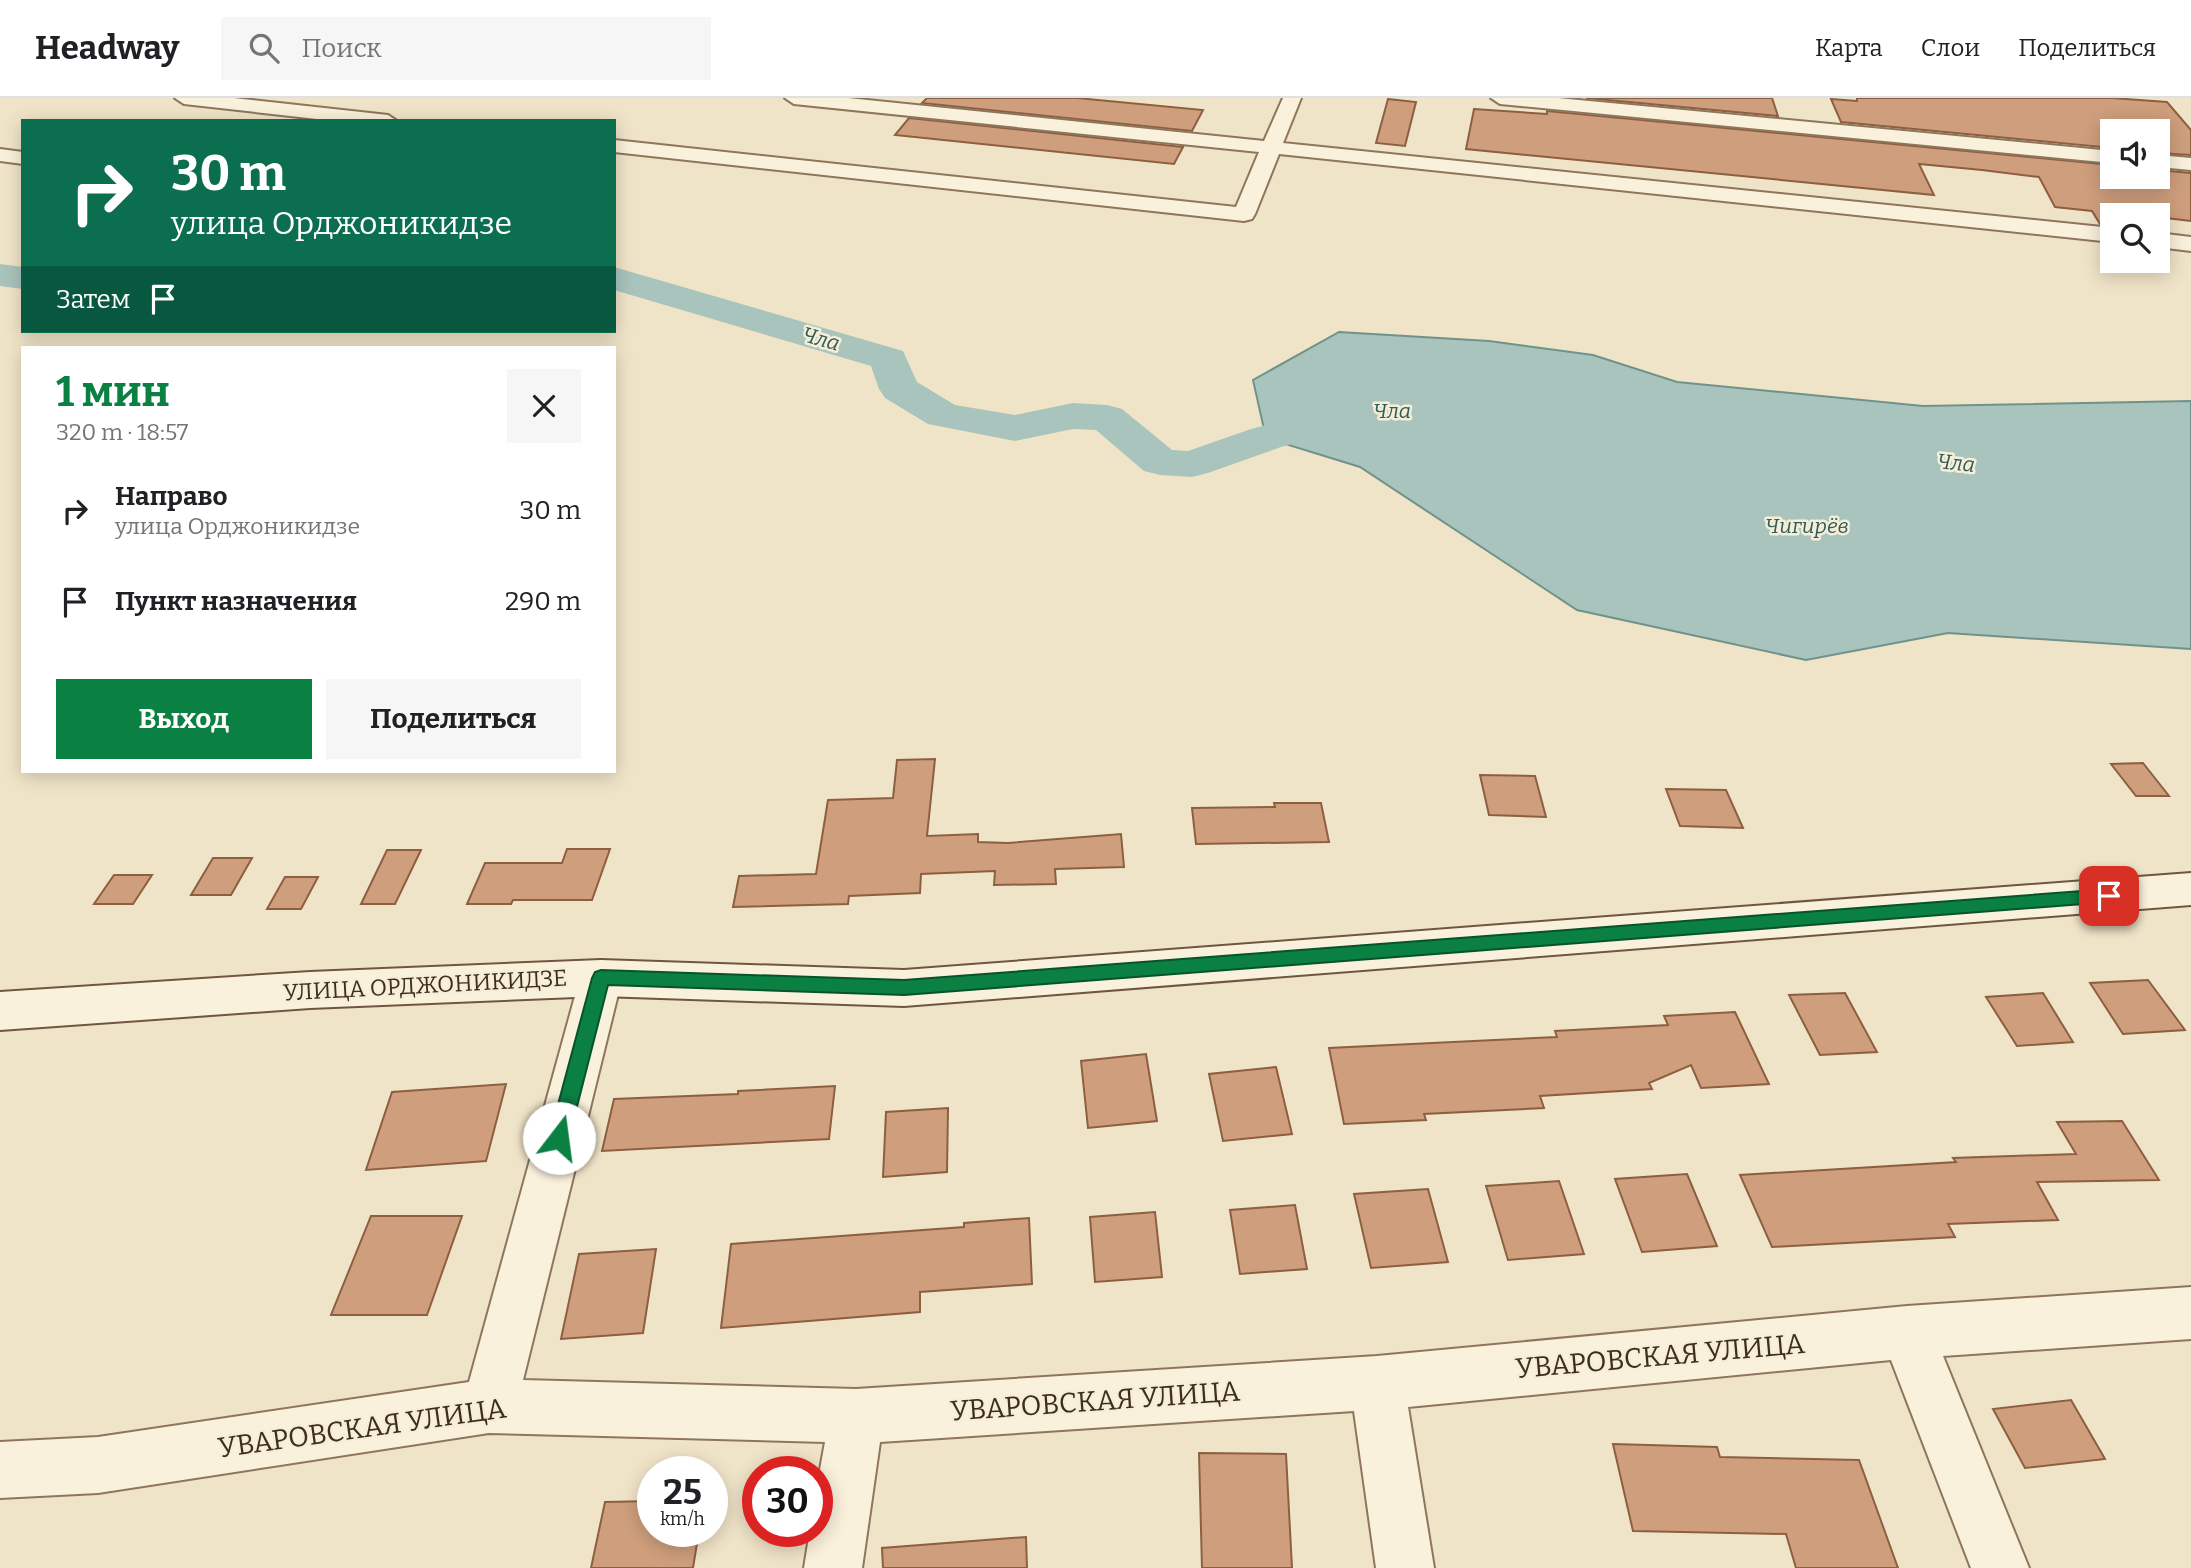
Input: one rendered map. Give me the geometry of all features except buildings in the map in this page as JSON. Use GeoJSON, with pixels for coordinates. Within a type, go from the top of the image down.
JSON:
{"type":"FeatureCollection","features":[{"type":"Feature","properties":{"kind":"street"},"geometry":{"type":"LineString","coordinates":[[184,98],[370,119]]}},
{"type":"Feature","properties":{"kind":"street"},"geometry":{"type":"LineString","coordinates":[[794,98],[2100,234]]}},
{"type":"Feature","properties":{"kind":"street"},"geometry":{"type":"LineString","coordinates":[[616,146],[1244,214],[1292,98]]}},
{"type":"Feature","properties":{"kind":"street"},"geometry":{"type":"LineString","coordinates":[[1500,98],[2100,156]]}},
{"type":"Feature","properties":{"kind":"street"},"geometry":{"type":"LineString","coordinates":[[0,155],[21,158]]}},
{"type":"Feature","properties":{"kind":"street"},"geometry":{"type":"LineString","coordinates":[[2170,162],[2191,164]]}},
{"type":"Feature","properties":{"kind":"street"},"geometry":{"type":"LineString","coordinates":[[2170,241],[2191,244]]}},
{"type":"Feature","properties":{"kind":"street","name":"УЛИЦА ОРДЖОНИКИДЗЕ"},"geometry":{"type":"LineString","coordinates":[[0,1011],[310,990],[601,978],[904,988],[2191,889]]}},
{"type":"Feature","properties":{"kind":"street"},"geometry":{"type":"LineString","coordinates":[[489,1406],[601,978]]}},
{"type":"Feature","properties":{"kind":"street","name":"УВАРОВСКАЯ УЛИЦА"},"geometry":{"type":"LineString","coordinates":[[0,1469],[99,1465],[489,1406],[856,1416],[1377,1383],[1906,1332],[2191,1313]]}},
{"type":"Feature","properties":{"kind":"street"},"geometry":{"type":"LineString","coordinates":[[1906,1332],[2000,1568]]}},
{"type":"Feature","properties":{"kind":"street"},"geometry":{"type":"LineString","coordinates":[[1377,1383],[1405,1568]]}},
{"type":"Feature","properties":{"kind":"street"},"geometry":{"type":"LineString","coordinates":[[833,1568],[856,1416]]}},
{"type":"Feature","properties":{"kind":"water","name":"Чигирёв"},"geometry":{"type":"Polygon","coordinates":[[[1339,332],[1489,341],[1593,355],[1677,382],[1923,406],[2191,401],[2191,649],[1948,633],[1806,660],[1577,610],[1360,467],[1266,438],[1253,380],[1339,332]]]}},
{"type":"Feature","properties":{"kind":"waterway","name":"Чла"},"geometry":{"type":"LineString","coordinates":[[0,275],[21,278]]}},
{"type":"Feature","properties":{"kind":"waterway","name":"Чла"},"geometry":{"type":"LineString","coordinates":[[616,279],[889,359],[899,389],[943,415],[1015,428],[1073,416],[1107,418],[1160,462],[1192,464],[1266,438],[1344,416]]}},
{"type":"Feature","properties":{"kind":"route"},"geometry":{"type":"LineString","coordinates":[[559,1138],[601,978],[904,988],[2109,896]]}}]}
